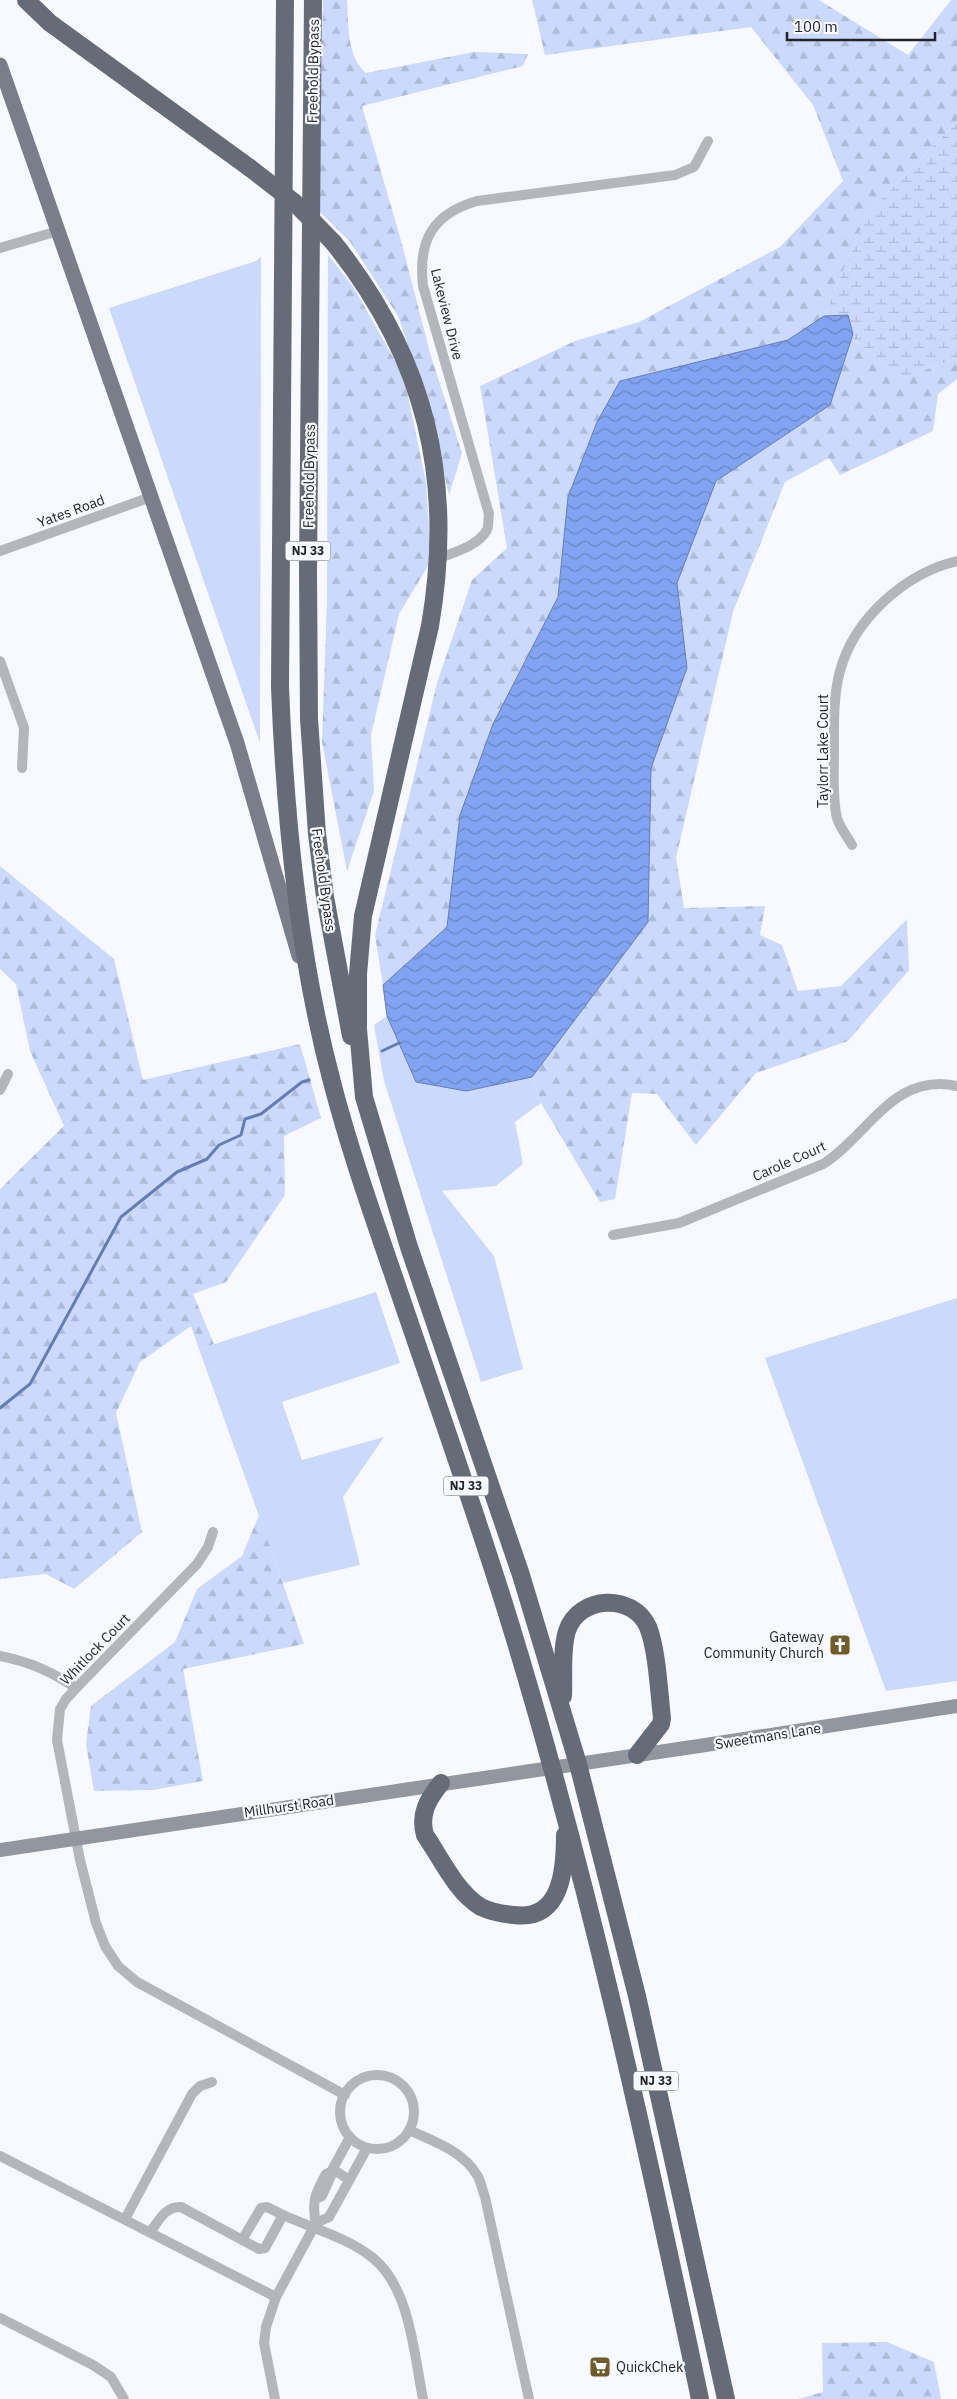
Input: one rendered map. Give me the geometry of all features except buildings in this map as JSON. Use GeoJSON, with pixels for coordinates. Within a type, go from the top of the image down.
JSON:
{"type":"FeatureCollection","features":[{"type":"Feature","properties":{"kind":"highway"},"geometry":{"type":"LineString","coordinates":[[26,0],[50,23],[294,202],[333,242],[366,287],[387,322],[417,392],[428,429],[435,469],[439,504],[439,558],[430,626],[363,916],[358,974],[358,1029],[364,1097]]}},
{"type":"Feature","properties":{"kind":"highway","name":"Freehold Bypass"},"geometry":{"type":"LineString","coordinates":[[285,0],[280,687],[291,840],[314,1008]]}},
{"type":"Feature","properties":{"kind":"highway","name":"Freehold Bypass"},"geometry":{"type":"LineString","coordinates":[[314,0],[308,570],[309,719],[317,834],[325,897],[337,968],[364,1097]]}},
{"type":"Feature","properties":{"kind":"highway","name":"NJ 33"},"geometry":{"type":"LineString","coordinates":[[314,1008],[349,1142],[482,1534],[553,1767],[627,2067],[700,2399]]}},
{"type":"Feature","properties":{"kind":"highway","name":"NJ 33"},"geometry":{"type":"LineString","coordinates":[[364,1097],[406,1238],[500,1512],[578,1764],[637,1996],[726,2399]]}},
{"type":"Feature","properties":{"kind":"highway"},"geometry":{"type":"LineString","coordinates":[[562,1709],[565,1650],[568,1631],[572,1622],[584,1609],[599,1603],[618,1603],[632,1609],[640,1615],[648,1628],[662,1718],[661,1724],[637,1755]]}},
{"type":"Feature","properties":{"kind":"highway"},"geometry":{"type":"LineString","coordinates":[[441,1783],[423,1812],[422,1826],[425,1835],[467,1895],[481,1907],[500,1913],[520,1916],[530,1915],[545,1908],[553,1899],[564,1870],[565,1812]]}},
{"type":"Feature","properties":{"kind":"main road"},"geometry":{"type":"LineString","coordinates":[[0,65],[237,743],[314,1008]]}},
{"type":"Feature","properties":{"kind":"street","name":"Lakeview Drive"},"geometry":{"type":"LineString","coordinates":[[439,558],[476,541],[487,529],[489,514],[423,286],[421,266],[425,242],[437,220],[457,206],[477,201],[675,175],[694,167],[708,141]]}},
{"type":"Feature","properties":{"kind":"street"},"geometry":{"type":"LineString","coordinates":[[0,248],[58,231]]}},
{"type":"Feature","properties":{"kind":"street","name":"Yates Road"},"geometry":{"type":"LineString","coordinates":[[0,551],[151,497]]}},
{"type":"Feature","properties":{"kind":"street","name":"Taylorr Lake Court"},"geometry":{"type":"LineString","coordinates":[[852,845],[839,824],[835,802],[834,706],[843,661],[858,632],[882,604],[914,580],[957,561]]}},
{"type":"Feature","properties":{"kind":"street"},"geometry":{"type":"LineString","coordinates":[[0,661],[24,728],[22,768]]}},
{"type":"Feature","properties":{"kind":"street"},"geometry":{"type":"LineString","coordinates":[[0,1090],[8,1074]]}},
{"type":"Feature","properties":{"kind":"street","name":"Carole Court"},"geometry":{"type":"LineString","coordinates":[[613,1235],[679,1222],[822,1164],[836,1156],[906,1091],[928,1084],[943,1083],[957,1086]]}},
{"type":"Feature","properties":{"kind":"street","name":"Whitlock Court"},"geometry":{"type":"LineString","coordinates":[[213,1532],[208,1547],[197,1564],[76,1688],[60,1710],[57,1740],[76,1838],[96,1923],[105,1946],[118,1966],[137,1982],[345,2095]]}},
{"type":"Feature","properties":{"kind":"street"},"geometry":{"type":"LineString","coordinates":[[0,1656],[26,1661],[52,1672],[76,1688]]}},
{"type":"Feature","properties":{"kind":"street","name":"Sweetmans Lane"},"geometry":{"type":"LineString","coordinates":[[578,1764],[957,1706]]}},
{"type":"Feature","properties":{"kind":"street","name":"Millhurst Road"},"geometry":{"type":"LineString","coordinates":[[0,1850],[578,1764]]}},
{"type":"Feature","properties":{"kind":"street"},"geometry":{"type":"LineString","coordinates":[[381,2076],[398,2081],[412,2099],[415,2112],[409,2130],[397,2144],[385,2149],[368,2148],[360,2145],[350,2137],[344,2127],[341,2116],[341,2104],[345,2095],[353,2084],[363,2078],[381,2076]]}},
{"type":"Feature","properties":{"kind":"street"},"geometry":{"type":"LineString","coordinates":[[125,2219],[192,2094],[200,2086],[212,2082]]}},
{"type":"Feature","properties":{"kind":"street"},"geometry":{"type":"LineString","coordinates":[[409,2130],[446,2148],[466,2162],[477,2176],[485,2197],[529,2399]]}},
{"type":"Feature","properties":{"kind":"street"},"geometry":{"type":"LineString","coordinates":[[314,2226],[312,2208],[316,2192],[326,2174],[332,2171],[350,2137]]}},
{"type":"Feature","properties":{"kind":"street"},"geometry":{"type":"LineString","coordinates":[[275,2399],[264,2343],[266,2327],[276,2297],[314,2226],[330,2217],[368,2148]]}},
{"type":"Feature","properties":{"kind":"street"},"geometry":{"type":"LineString","coordinates":[[0,2156],[276,2297]]}},
{"type":"Feature","properties":{"kind":"street"},"geometry":{"type":"LineString","coordinates":[[332,2171],[349,2180]]}},
{"type":"Feature","properties":{"kind":"street"},"geometry":{"type":"LineString","coordinates":[[150,2232],[167,2210],[173,2206],[181,2206],[259,2249],[265,2248],[283,2215]]}},
{"type":"Feature","properties":{"kind":"street"},"geometry":{"type":"LineString","coordinates":[[242,2240],[261,2208],[267,2207],[314,2226],[351,2244],[373,2258],[392,2278],[403,2302],[423,2399]]}},
{"type":"Feature","properties":{"kind":"street"},"geometry":{"type":"LineString","coordinates":[[0,2318],[93,2365],[111,2377],[124,2399]]}},
{"type":"Feature","properties":{"kind":"green space"},"geometry":{"type":"Polygon","coordinates":[[[323,0],[347,0],[352,49],[355,58],[366,73],[474,52],[528,54],[523,66],[362,106],[402,244],[430,353],[462,453],[449,495],[426,396],[398,316],[351,243],[318,210],[323,0]]]}},
{"type":"Feature","properties":{"kind":"green space"},"geometry":{"type":"Polygon","coordinates":[[[532,0],[819,0],[908,55],[951,0],[957,0],[957,122],[867,214],[824,316],[789,340],[620,381],[568,497],[558,597],[493,724],[460,815],[447,927],[383,985],[375,935],[437,683],[472,580],[507,548],[480,386],[575,341],[639,322],[780,247],[843,181],[813,105],[751,27],[545,55],[532,0]]]}},
{"type":"Feature","properties":{"kind":"green space"},"geometry":{"type":"Polygon","coordinates":[[[957,122],[957,358],[903,378],[852,338],[853,334],[848,315],[824,316],[867,214],[957,122]]]}},
{"type":"Feature","properties":{"kind":"green space"},"geometry":{"type":"Polygon","coordinates":[[[328,255],[354,288],[404,377],[426,482],[431,561],[399,614],[371,735],[374,791],[347,871],[322,742],[327,601],[328,255]]]}},
{"type":"Feature","properties":{"kind":"green space"},"geometry":{"type":"Polygon","coordinates":[[[261,257],[260,743],[109,308],[256,261],[261,257]]]}},
{"type":"Feature","properties":{"kind":"green space"},"geometry":{"type":"Polygon","coordinates":[[[852,338],[903,378],[957,358],[957,379],[938,394],[933,431],[840,475],[829,458],[785,482],[733,612],[676,858],[684,908],[765,906],[760,935],[782,945],[798,991],[841,986],[907,919],[909,970],[848,1041],[756,1073],[696,1145],[657,1094],[632,1093],[615,1199],[600,1202],[541,1103],[532,1077],[648,922],[651,768],[687,668],[677,583],[716,480],[830,405],[852,338]]]}},
{"type":"Feature","properties":{"kind":"green space"},"geometry":{"type":"Polygon","coordinates":[[[0,866],[114,959],[143,1080],[300,1044],[321,1118],[284,1136],[285,1195],[226,1282],[193,1294],[214,1344],[199,1349],[191,1326],[140,1362],[116,1413],[142,1532],[74,1589],[46,1574],[0,1579],[0,1189],[64,1126],[30,1051],[16,984],[0,969],[0,866]]]}},
{"type":"Feature","properties":{"kind":"green space"},"geometry":{"type":"Polygon","coordinates":[[[387,1016],[416,1082],[466,1091],[532,1077],[541,1103],[515,1122],[523,1164],[496,1186],[442,1191],[494,1256],[523,1369],[481,1382],[384,1081],[374,1025],[387,1016]]]}},
{"type":"Feature","properties":{"kind":"green space"},"geometry":{"type":"Polygon","coordinates":[[[376,1292],[400,1363],[282,1402],[302,1460],[384,1437],[343,1497],[360,1565],[283,1583],[199,1349],[376,1292]]]}},
{"type":"Feature","properties":{"kind":"green space"},"geometry":{"type":"Polygon","coordinates":[[[957,1298],[957,1681],[886,1691],[765,1358],[957,1298]]]}},
{"type":"Feature","properties":{"kind":"green space"},"geometry":{"type":"Polygon","coordinates":[[[259,1515],[304,1644],[183,1669],[203,1781],[153,1790],[94,1791],[86,1744],[91,1706],[175,1642],[197,1589],[242,1556],[259,1515]]]}},
{"type":"Feature","properties":{"kind":"green space"},"geometry":{"type":"Polygon","coordinates":[[[887,2342],[934,2362],[941,2399],[798,2399],[823,2392],[822,2343],[887,2342]]]}},
{"type":"Feature","properties":{"kind":"water"},"geometry":{"type":"Polygon","coordinates":[[[848,315],[853,334],[830,405],[716,481],[677,583],[687,668],[651,768],[648,922],[532,1077],[466,1091],[416,1082],[387,1016],[383,985],[447,927],[460,815],[493,724],[558,597],[568,497],[597,422],[620,381],[788,340],[824,316],[848,315]]]}},
{"type":"Feature","properties":{"kind":"waterway"},"geometry":{"type":"LineString","coordinates":[[382,1051],[399,1043]]}},
{"type":"Feature","properties":{"kind":"waterway"},"geometry":{"type":"LineString","coordinates":[[0,1408],[30,1384],[121,1217],[177,1172],[207,1159],[219,1145],[241,1135],[245,1119],[261,1114],[302,1082],[309,1080]]}},
{"type":"Feature","properties":{"kind":"place","name":"Gateway Community Church"},"geometry":{"type":"Point","coordinates":[840,1645]}},
{"type":"Feature","properties":{"kind":"place","name":"QuickChek"},"geometry":{"type":"Point","coordinates":[600,2367]}}]}
